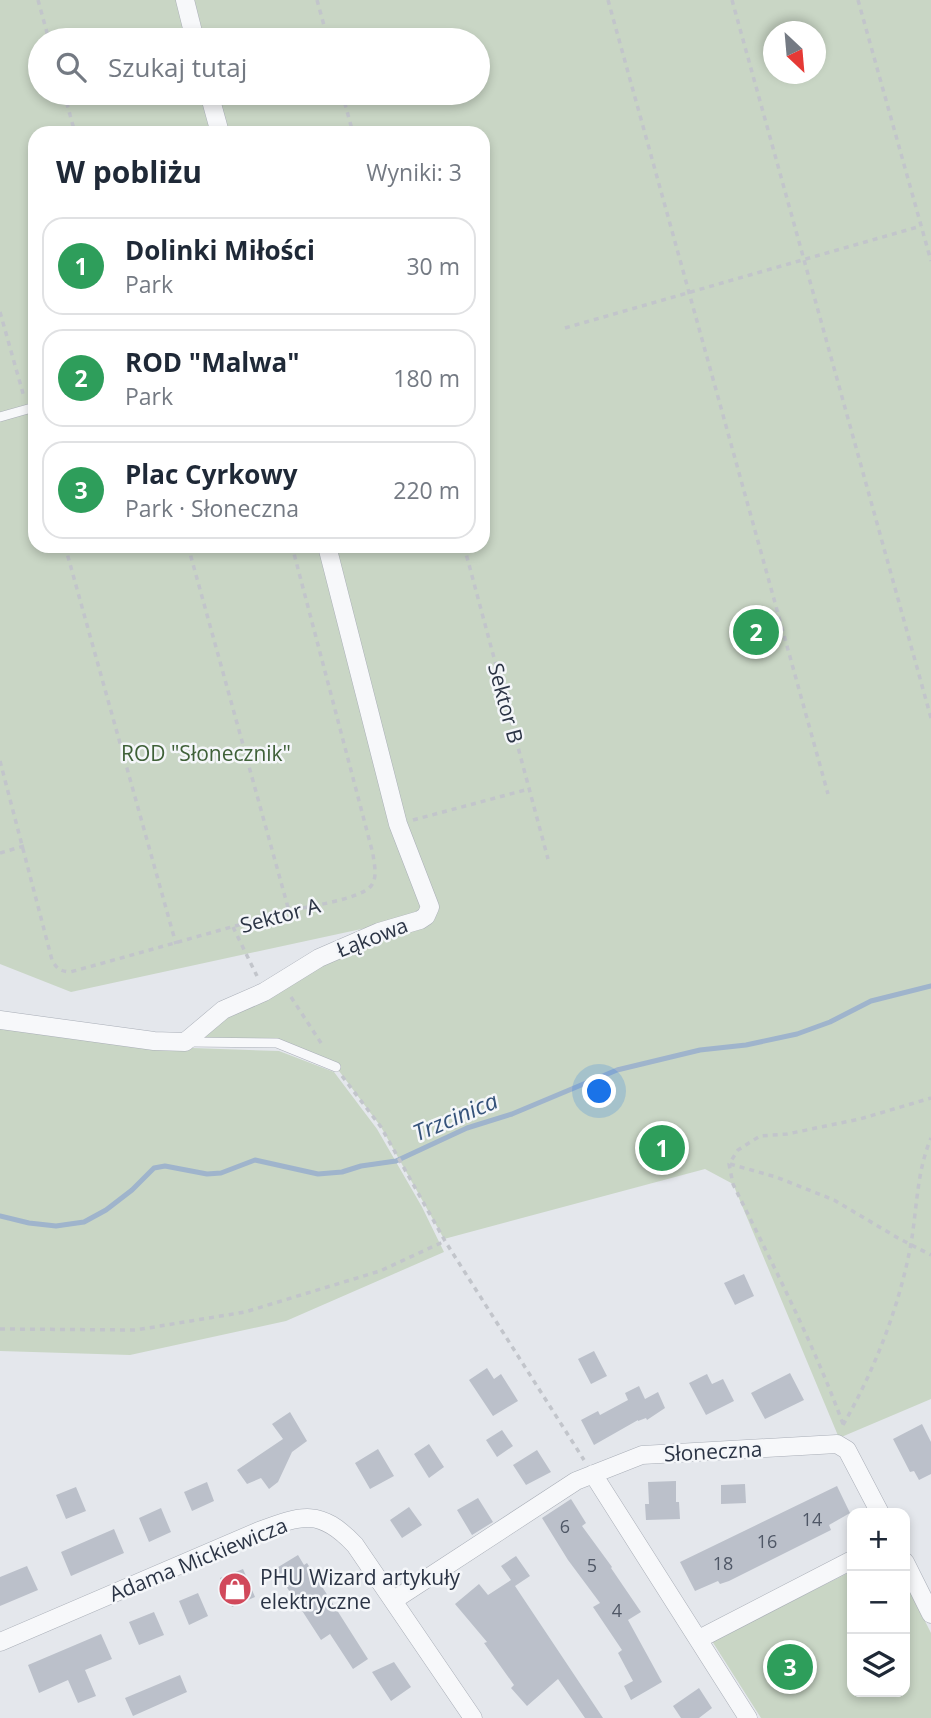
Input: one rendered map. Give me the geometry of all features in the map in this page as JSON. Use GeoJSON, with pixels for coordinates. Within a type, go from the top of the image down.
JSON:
{"type":"FeatureCollection","features":[{"type":"Feature","properties":{"kind":"street"},"geometry":{"type":"LineString","coordinates":[[185,0],[192,28]]}},
{"type":"Feature","properties":{"kind":"street"},"geometry":{"type":"LineString","coordinates":[[212,105],[217,126]]}},
{"type":"Feature","properties":{"kind":"street","name":"Łąkowa"},"geometry":{"type":"LineString","coordinates":[[185,1042],[223,1010],[264,992],[319,958],[347,945],[421,920],[430,907],[398,824],[329,553]]}},
{"type":"Feature","properties":{"kind":"street"},"geometry":{"type":"LineString","coordinates":[[0,1020],[154,1041],[185,1042]]}},
{"type":"Feature","properties":{"kind":"street","name":"Słoneczna"},"geometry":{"type":"LineString","coordinates":[[394,1600],[576,1480],[642,1455],[837,1444],[847,1451],[877,1508]]}},
{"type":"Feature","properties":{"kind":"street"},"geometry":{"type":"LineString","coordinates":[[593,1474],[748,1718]]}},
{"type":"Feature","properties":{"kind":"street","name":"Adama Mickiewicza"},"geometry":{"type":"LineString","coordinates":[[0,1642],[292,1519],[315,1518],[339,1528],[355,1545],[473,1718]]}},
{"type":"Feature","properties":{"kind":"street"},"geometry":{"type":"LineString","coordinates":[[699,1639],[847,1563]]}},
{"type":"Feature","properties":{"kind":"street"},"geometry":{"type":"LineString","coordinates":[[910,1571],[931,1614]]}},
{"type":"Feature","properties":{"kind":"lane"},"geometry":{"type":"LineString","coordinates":[[0,416],[28,409]]}},
{"type":"Feature","properties":{"kind":"lane"},"geometry":{"type":"LineString","coordinates":[[185,1042],[277,1043],[336,1068]]}},
{"type":"Feature","properties":{"kind":"path"},"geometry":{"type":"LineString","coordinates":[[38,0],[46,28]]}},
{"type":"Feature","properties":{"kind":"path"},"geometry":{"type":"LineString","coordinates":[[317,0],[325,28]]}},
{"type":"Feature","properties":{"kind":"path"},"geometry":{"type":"LineString","coordinates":[[608,0],[828,794]]}},
{"type":"Feature","properties":{"kind":"path"},"geometry":{"type":"LineString","coordinates":[[732,0],[931,718]]}},
{"type":"Feature","properties":{"kind":"path"},"geometry":{"type":"LineString","coordinates":[[858,0],[931,261]]}},
{"type":"Feature","properties":{"kind":"path"},"geometry":{"type":"LineString","coordinates":[[67,105],[73,126]]}},
{"type":"Feature","properties":{"kind":"path"},"geometry":{"type":"LineString","coordinates":[[345,105],[351,126]]}},
{"type":"Feature","properties":{"kind":"path"},"geometry":{"type":"LineString","coordinates":[[565,328],[921,226]]}},
{"type":"Feature","properties":{"kind":"path"},"geometry":{"type":"LineString","coordinates":[[0,312],[28,399]]}},
{"type":"Feature","properties":{"kind":"path"},"geometry":{"type":"LineString","coordinates":[[67,553],[176,944]]}},
{"type":"Feature","properties":{"kind":"path"},"geometry":{"type":"LineString","coordinates":[[190,553],[289,911]]}},
{"type":"Feature","properties":{"kind":"path","name":"Sektor A"},"geometry":{"type":"LineString","coordinates":[[0,761],[52,960],[57,969],[71,972],[176,944],[359,894],[372,885],[375,875],[373,854],[294,553]]}},
{"type":"Feature","properties":{"kind":"path","name":"Sektor B"},"geometry":{"type":"LineString","coordinates":[[466,553],[548,859]]}},
{"type":"Feature","properties":{"kind":"path"},"geometry":{"type":"LineString","coordinates":[[436,814],[529,789]]}},
{"type":"Feature","properties":{"kind":"path"},"geometry":{"type":"LineString","coordinates":[[0,853],[24,846]]}},
{"type":"Feature","properties":{"kind":"path"},"geometry":{"type":"LineString","coordinates":[[233,928],[264,992]]}},
{"type":"Feature","properties":{"kind":"path"},"geometry":{"type":"LineString","coordinates":[[281,981],[336,1068],[381,1127],[445,1241],[593,1474]]}},
{"type":"Feature","properties":{"kind":"path"},"geometry":{"type":"LineString","coordinates":[[931,1098],[860,1119],[787,1134],[760,1136],[738,1150],[729,1164],[733,1184],[825,1377],[843,1424],[862,1391],[896,1302],[911,1244],[921,1173],[931,1138]]}},
{"type":"Feature","properties":{"kind":"path"},"geometry":{"type":"LineString","coordinates":[[729,1164],[776,1177],[834,1200],[931,1255]]}},
{"type":"Feature","properties":{"kind":"path"},"geometry":{"type":"LineString","coordinates":[[0,1329],[136,1330],[245,1312],[380,1271],[445,1241]]}},
{"type":"Feature","properties":{"kind":"green space","name":"ROD \"Słonecznik\""},"geometry":{"type":"Polygon","coordinates":[[[0,0],[931,0],[931,1399],[839,1438],[733,1184],[705,1169],[444,1239],[381,1127],[336,1067],[277,1043],[185,1042],[223,1010],[426,915],[71,992],[0,964],[0,0]]]}},
{"type":"Feature","properties":{"kind":"green space"},"geometry":{"type":"Polygon","coordinates":[[[0,1026],[164,1047],[279,1051],[334,1072],[377,1129],[422,1207],[444,1252],[286,1321],[130,1355],[0,1351],[0,1026]]]}},
{"type":"Feature","properties":{"kind":"green space"},"geometry":{"type":"Polygon","coordinates":[[[847,1574],[847,1697],[910,1697],[910,1591],[931,1633],[931,1718],[761,1718],[712,1641],[847,1574]]]}},
{"type":"Feature","properties":{"kind":"building"},"geometry":{"type":"Polygon","coordinates":[[[744,1274],[754,1296],[735,1305],[724,1283],[744,1274]]]}},
{"type":"Feature","properties":{"kind":"building"},"geometry":{"type":"Polygon","coordinates":[[[594,1351],[607,1376],[591,1384],[578,1359],[594,1351]]]}},
{"type":"Feature","properties":{"kind":"building"},"geometry":{"type":"Polygon","coordinates":[[[487,1368],[494,1379],[501,1374],[518,1401],[493,1416],[469,1380],[487,1368]]]}},
{"type":"Feature","properties":{"kind":"building"},"geometry":{"type":"Polygon","coordinates":[[[790,1373],[804,1400],[765,1419],[751,1393],[790,1373]]]}},
{"type":"Feature","properties":{"kind":"building"},"geometry":{"type":"Polygon","coordinates":[[[707,1374],[712,1384],[723,1379],[734,1401],[706,1415],[689,1383],[707,1374]]]}},
{"type":"Feature","properties":{"kind":"building"},"geometry":{"type":"Polygon","coordinates":[[[639,1386],[645,1399],[658,1392],[665,1408],[647,1420],[638,1420],[594,1445],[581,1420],[598,1411],[600,1415],[628,1400],[625,1393],[639,1386]]]}},
{"type":"Feature","properties":{"kind":"building"},"geometry":{"type":"Polygon","coordinates":[[[290,1412],[307,1441],[292,1452],[278,1482],[269,1489],[261,1478],[247,1484],[237,1470],[283,1439],[272,1424],[290,1412]]]}},
{"type":"Feature","properties":{"kind":"building"},"geometry":{"type":"Polygon","coordinates":[[[922,1424],[931,1442],[931,1474],[919,1480],[914,1471],[910,1472],[893,1439],[922,1424]]]}},
{"type":"Feature","properties":{"kind":"building"},"geometry":{"type":"Polygon","coordinates":[[[502,1430],[513,1446],[497,1457],[486,1440],[502,1430]]]}},
{"type":"Feature","properties":{"kind":"building"},"geometry":{"type":"Polygon","coordinates":[[[429,1444],[444,1467],[429,1478],[414,1454],[429,1444]]]}},
{"type":"Feature","properties":{"kind":"building"},"geometry":{"type":"Polygon","coordinates":[[[378,1449],[394,1476],[370,1489],[355,1463],[378,1449]]]}},
{"type":"Feature","properties":{"kind":"building"},"geometry":{"type":"Polygon","coordinates":[[[537,1450],[551,1472],[526,1485],[513,1465],[537,1450]]]}},
{"type":"Feature","properties":{"kind":"building"},"geometry":{"type":"Polygon","coordinates":[[[676,1481],[676,1502],[679,1502],[680,1519],[646,1520],[645,1504],[649,1504],[648,1482],[676,1481]]]}},
{"type":"Feature","properties":{"kind":"building"},"geometry":{"type":"Polygon","coordinates":[[[207,1482],[214,1501],[192,1511],[184,1492],[207,1482]]]}},
{"type":"Feature","properties":{"kind":"building"},"geometry":{"type":"Polygon","coordinates":[[[745,1484],[746,1503],[721,1504],[721,1485],[745,1484]]]}},
{"type":"Feature","properties":{"kind":"building"},"geometry":{"type":"Polygon","coordinates":[[[837,1486],[848,1508],[847,1515],[829,1525],[831,1530],[720,1584],[718,1581],[695,1591],[680,1562],[837,1486]]]}},
{"type":"Feature","properties":{"kind":"building"},"geometry":{"type":"Polygon","coordinates":[[[76,1487],[86,1511],[66,1519],[56,1495],[76,1487]]]}},
{"type":"Feature","properties":{"kind":"building"},"geometry":{"type":"Polygon","coordinates":[[[478,1498],[493,1522],[472,1535],[457,1510],[478,1498]]]}},
{"type":"Feature","properties":{"kind":"building"},"geometry":{"type":"Polygon","coordinates":[[[571,1499],[586,1523],[582,1526],[641,1612],[628,1620],[662,1682],[631,1700],[624,1686],[633,1681],[618,1653],[622,1650],[593,1607],[600,1603],[568,1560],[542,1518],[571,1499]]]}},
{"type":"Feature","properties":{"kind":"building"},"geometry":{"type":"Polygon","coordinates":[[[409,1507],[422,1525],[402,1538],[390,1520],[409,1507]]]}},
{"type":"Feature","properties":{"kind":"building"},"geometry":{"type":"Polygon","coordinates":[[[161,1508],[171,1532],[149,1542],[139,1518],[161,1508]]]}},
{"type":"Feature","properties":{"kind":"building"},"geometry":{"type":"Polygon","coordinates":[[[114,1529],[124,1553],[71,1576],[61,1552],[114,1529]]]}},
{"type":"Feature","properties":{"kind":"building"},"geometry":{"type":"Polygon","coordinates":[[[298,1555],[304,1565],[307,1563],[368,1659],[353,1669],[330,1634],[321,1640],[275,1569],[298,1555]]]}},
{"type":"Feature","properties":{"kind":"building"},"geometry":{"type":"Polygon","coordinates":[[[516,1556],[530,1576],[515,1586],[603,1718],[585,1718],[558,1679],[527,1706],[511,1688],[514,1685],[484,1643],[487,1642],[455,1604],[479,1584],[488,1595],[511,1580],[501,1566],[516,1556]]]}},
{"type":"Feature","properties":{"kind":"building"},"geometry":{"type":"Polygon","coordinates":[[[27,1566],[38,1590],[0,1606],[0,1577],[27,1566]]]}},
{"type":"Feature","properties":{"kind":"building","name":"PHU Wizard artykuły elektryczne"},"geometry":{"type":"Polygon","coordinates":[[[243,1569],[255,1597],[232,1607],[220,1578],[243,1569]]]}},
{"type":"Feature","properties":{"kind":"building"},"geometry":{"type":"Polygon","coordinates":[[[198,1593],[208,1616],[189,1625],[179,1601],[198,1593]]]}},
{"type":"Feature","properties":{"kind":"building"},"geometry":{"type":"Polygon","coordinates":[[[154,1612],[164,1635],[139,1645],[129,1622],[154,1612]]]}},
{"type":"Feature","properties":{"kind":"building"},"geometry":{"type":"Polygon","coordinates":[[[101,1634],[112,1659],[85,1670],[96,1696],[78,1703],[68,1680],[39,1693],[28,1665],[101,1634]]]}},
{"type":"Feature","properties":{"kind":"building"},"geometry":{"type":"Polygon","coordinates":[[[394,1662],[411,1687],[391,1701],[372,1672],[394,1662]]]}},
{"type":"Feature","properties":{"kind":"building"},"geometry":{"type":"Polygon","coordinates":[[[180,1675],[187,1692],[133,1716],[125,1698],[180,1675]]]}},
{"type":"Feature","properties":{"kind":"building"},"geometry":{"type":"Polygon","coordinates":[[[699,1688],[712,1708],[699,1718],[681,1718],[673,1706],[699,1688]]]}},
{"type":"Feature","properties":{"kind":"waterway","name":"Trzcinica"},"geometry":{"type":"LineString","coordinates":[[0,1216],[56,1226],[84,1222],[106,1210],[132,1190],[154,1168],[165,1166],[207,1174],[221,1173],[255,1160],[318,1174],[396,1161],[467,1128],[512,1114],[617,1070],[700,1050],[746,1045],[797,1034],[830,1022],[871,1001],[931,986]]}},
{"type":"Feature","properties":{"kind":"place","name":"ROD \"Malwa\""},"geometry":{"type":"Point","coordinates":[756,632]}},
{"type":"Feature","properties":{"kind":"place","name":"Dolinki Miłości"},"geometry":{"type":"Point","coordinates":[662,1148]}},
{"type":"Feature","properties":{"kind":"place","name":"PHU Wizard artykuły elektryczne"},"geometry":{"type":"Point","coordinates":[235,1589]}},
{"type":"Feature","properties":{"kind":"place","name":"Plac Cyrkowy"},"geometry":{"type":"Point","coordinates":[790,1667]}}]}
